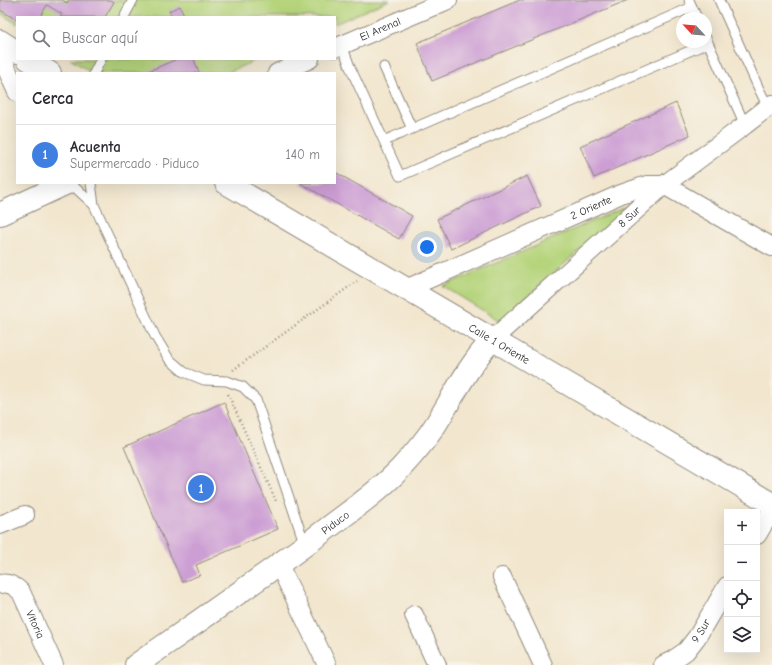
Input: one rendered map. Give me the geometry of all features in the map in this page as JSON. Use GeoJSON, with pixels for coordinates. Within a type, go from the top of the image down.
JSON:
{"type":"FeatureCollection","features":[{"type":"Feature","properties":{"kind":"main road"},"geometry":{"type":"LineString","coordinates":[[0,41],[16,51]]}},
{"type":"Feature","properties":{"kind":"main road"},"geometry":{"type":"LineString","coordinates":[[30,60],[48,72]]}},
{"type":"Feature","properties":{"kind":"main road"},"geometry":{"type":"LineString","coordinates":[[0,214],[63,184]]}},
{"type":"Feature","properties":{"kind":"main road","name":"Calle 1 Oriente"},"geometry":{"type":"LineString","coordinates":[[228,184],[772,504]]}},
{"type":"Feature","properties":{"kind":"main road","name":"Piduco"},"geometry":{"type":"LineString","coordinates":[[136,665],[278,565],[371,496],[400,470],[425,440],[482,350],[493,339]]}},
{"type":"Feature","properties":{"kind":"street","name":"El Arenal"},"geometry":{"type":"LineString","coordinates":[[338,47],[448,0]]}},
{"type":"Feature","properties":{"kind":"street"},"geometry":{"type":"LineString","coordinates":[[0,54],[16,90]]}},
{"type":"Feature","properties":{"kind":"street"},"geometry":{"type":"LineString","coordinates":[[279,72],[308,60]]}},
{"type":"Feature","properties":{"kind":"street","name":"8 Sur"},"geometry":{"type":"LineString","coordinates":[[493,339],[664,185],[770,106]]}},
{"type":"Feature","properties":{"kind":"street","name":"2 Oriente"},"geometry":{"type":"LineString","coordinates":[[406,289],[621,194],[647,185],[664,185]]}},
{"type":"Feature","properties":{"kind":"street"},"geometry":{"type":"LineString","coordinates":[[664,185],[772,247]]}},
{"type":"Feature","properties":{"kind":"street"},"geometry":{"type":"LineString","coordinates":[[760,530],[772,510]]}},
{"type":"Feature","properties":{"kind":"street"},"geometry":{"type":"LineString","coordinates":[[0,525],[25,515]]}},
{"type":"Feature","properties":{"kind":"street"},"geometry":{"type":"LineString","coordinates":[[278,565],[326,665]]}},
{"type":"Feature","properties":{"kind":"street"},"geometry":{"type":"LineString","coordinates":[[502,577],[543,665]]}},
{"type":"Feature","properties":{"kind":"street","name":"Vitoria"},"geometry":{"type":"LineString","coordinates":[[7,585],[22,592],[54,665]]}},
{"type":"Feature","properties":{"kind":"street","name":"9 Sur"},"geometry":{"type":"LineString","coordinates":[[663,665],[686,651],[697,637],[724,591]]}},
{"type":"Feature","properties":{"kind":"street"},"geometry":{"type":"LineString","coordinates":[[414,615],[437,665]]}},
{"type":"Feature","properties":{"kind":"lane"},"geometry":{"type":"LineString","coordinates":[[125,16],[133,0]]}},
{"type":"Feature","properties":{"kind":"lane"},"geometry":{"type":"LineString","coordinates":[[719,0],[759,89],[770,106]]}},
{"type":"Feature","properties":{"kind":"lane"},"geometry":{"type":"LineString","coordinates":[[384,141],[690,3]]}},
{"type":"Feature","properties":{"kind":"lane"},"geometry":{"type":"LineString","coordinates":[[338,47],[355,78],[400,176],[691,48]]}},
{"type":"Feature","properties":{"kind":"lane"},"geometry":{"type":"LineString","coordinates":[[710,48],[745,125]]}},
{"type":"Feature","properties":{"kind":"lane"},"geometry":{"type":"LineString","coordinates":[[94,72],[100,60]]}},
{"type":"Feature","properties":{"kind":"lane"},"geometry":{"type":"LineString","coordinates":[[384,67],[412,129]]}},
{"type":"Feature","properties":{"kind":"lane"},"geometry":{"type":"LineString","coordinates":[[63,184],[94,205]]}},
{"type":"Feature","properties":{"kind":"lane"},"geometry":{"type":"LineString","coordinates":[[91,184],[94,205],[155,336],[169,359],[184,372],[204,380],[227,381],[243,387],[256,400],[305,545]]}},
{"type":"Feature","properties":{"kind":"path"},"geometry":{"type":"LineString","coordinates":[[277,504],[230,399],[226,387],[229,373],[359,280],[366,265]]}},
{"type":"Feature","properties":{"kind":"green space"},"geometry":{"type":"Polygon","coordinates":[[[0,0],[389,0],[336,24],[336,16],[16,16],[16,23],[0,13],[0,0]]]}},
{"type":"Feature","properties":{"kind":"green space"},"geometry":{"type":"Polygon","coordinates":[[[72,60],[256,60],[229,72],[90,72],[72,60]]]}},
{"type":"Feature","properties":{"kind":"green space"},"geometry":{"type":"Polygon","coordinates":[[[632,204],[500,321],[443,286],[632,204]]]}},
{"type":"Feature","properties":{"kind":"building"},"geometry":{"type":"Polygon","coordinates":[[[0,0],[62,0],[67,3],[69,0],[111,0],[114,2],[106,16],[61,16],[62,14],[47,5],[41,16],[16,16],[16,19],[0,10],[0,0]]]}},
{"type":"Feature","properties":{"kind":"building"},"geometry":{"type":"Polygon","coordinates":[[[520,0],[628,0],[432,81],[417,43],[520,0]]]}},
{"type":"Feature","properties":{"kind":"building"},"geometry":{"type":"Polygon","coordinates":[[[180,6],[185,16],[172,16],[169,11],[180,6]]]}},
{"type":"Feature","properties":{"kind":"building"},"geometry":{"type":"Polygon","coordinates":[[[175,60],[194,60],[199,72],[146,72],[175,60]]]}},
{"type":"Feature","properties":{"kind":"building"},"geometry":{"type":"Polygon","coordinates":[[[676,103],[690,135],[594,178],[580,146],[676,103]]]}},
{"type":"Feature","properties":{"kind":"building"},"geometry":{"type":"Polygon","coordinates":[[[336,173],[412,216],[399,239],[302,184],[336,184],[336,173]]]}},
{"type":"Feature","properties":{"kind":"building"},"geometry":{"type":"Polygon","coordinates":[[[527,176],[541,206],[451,249],[437,219],[527,176]]]}},
{"type":"Feature","properties":{"kind":"building"},"geometry":{"type":"Polygon","coordinates":[[[224,402],[278,529],[196,565],[200,575],[182,582],[124,447],[224,402]]]}},
{"type":"Feature","properties":{"kind":"place","name":"Acuenta"},"geometry":{"type":"Point","coordinates":[201,488]}}]}
